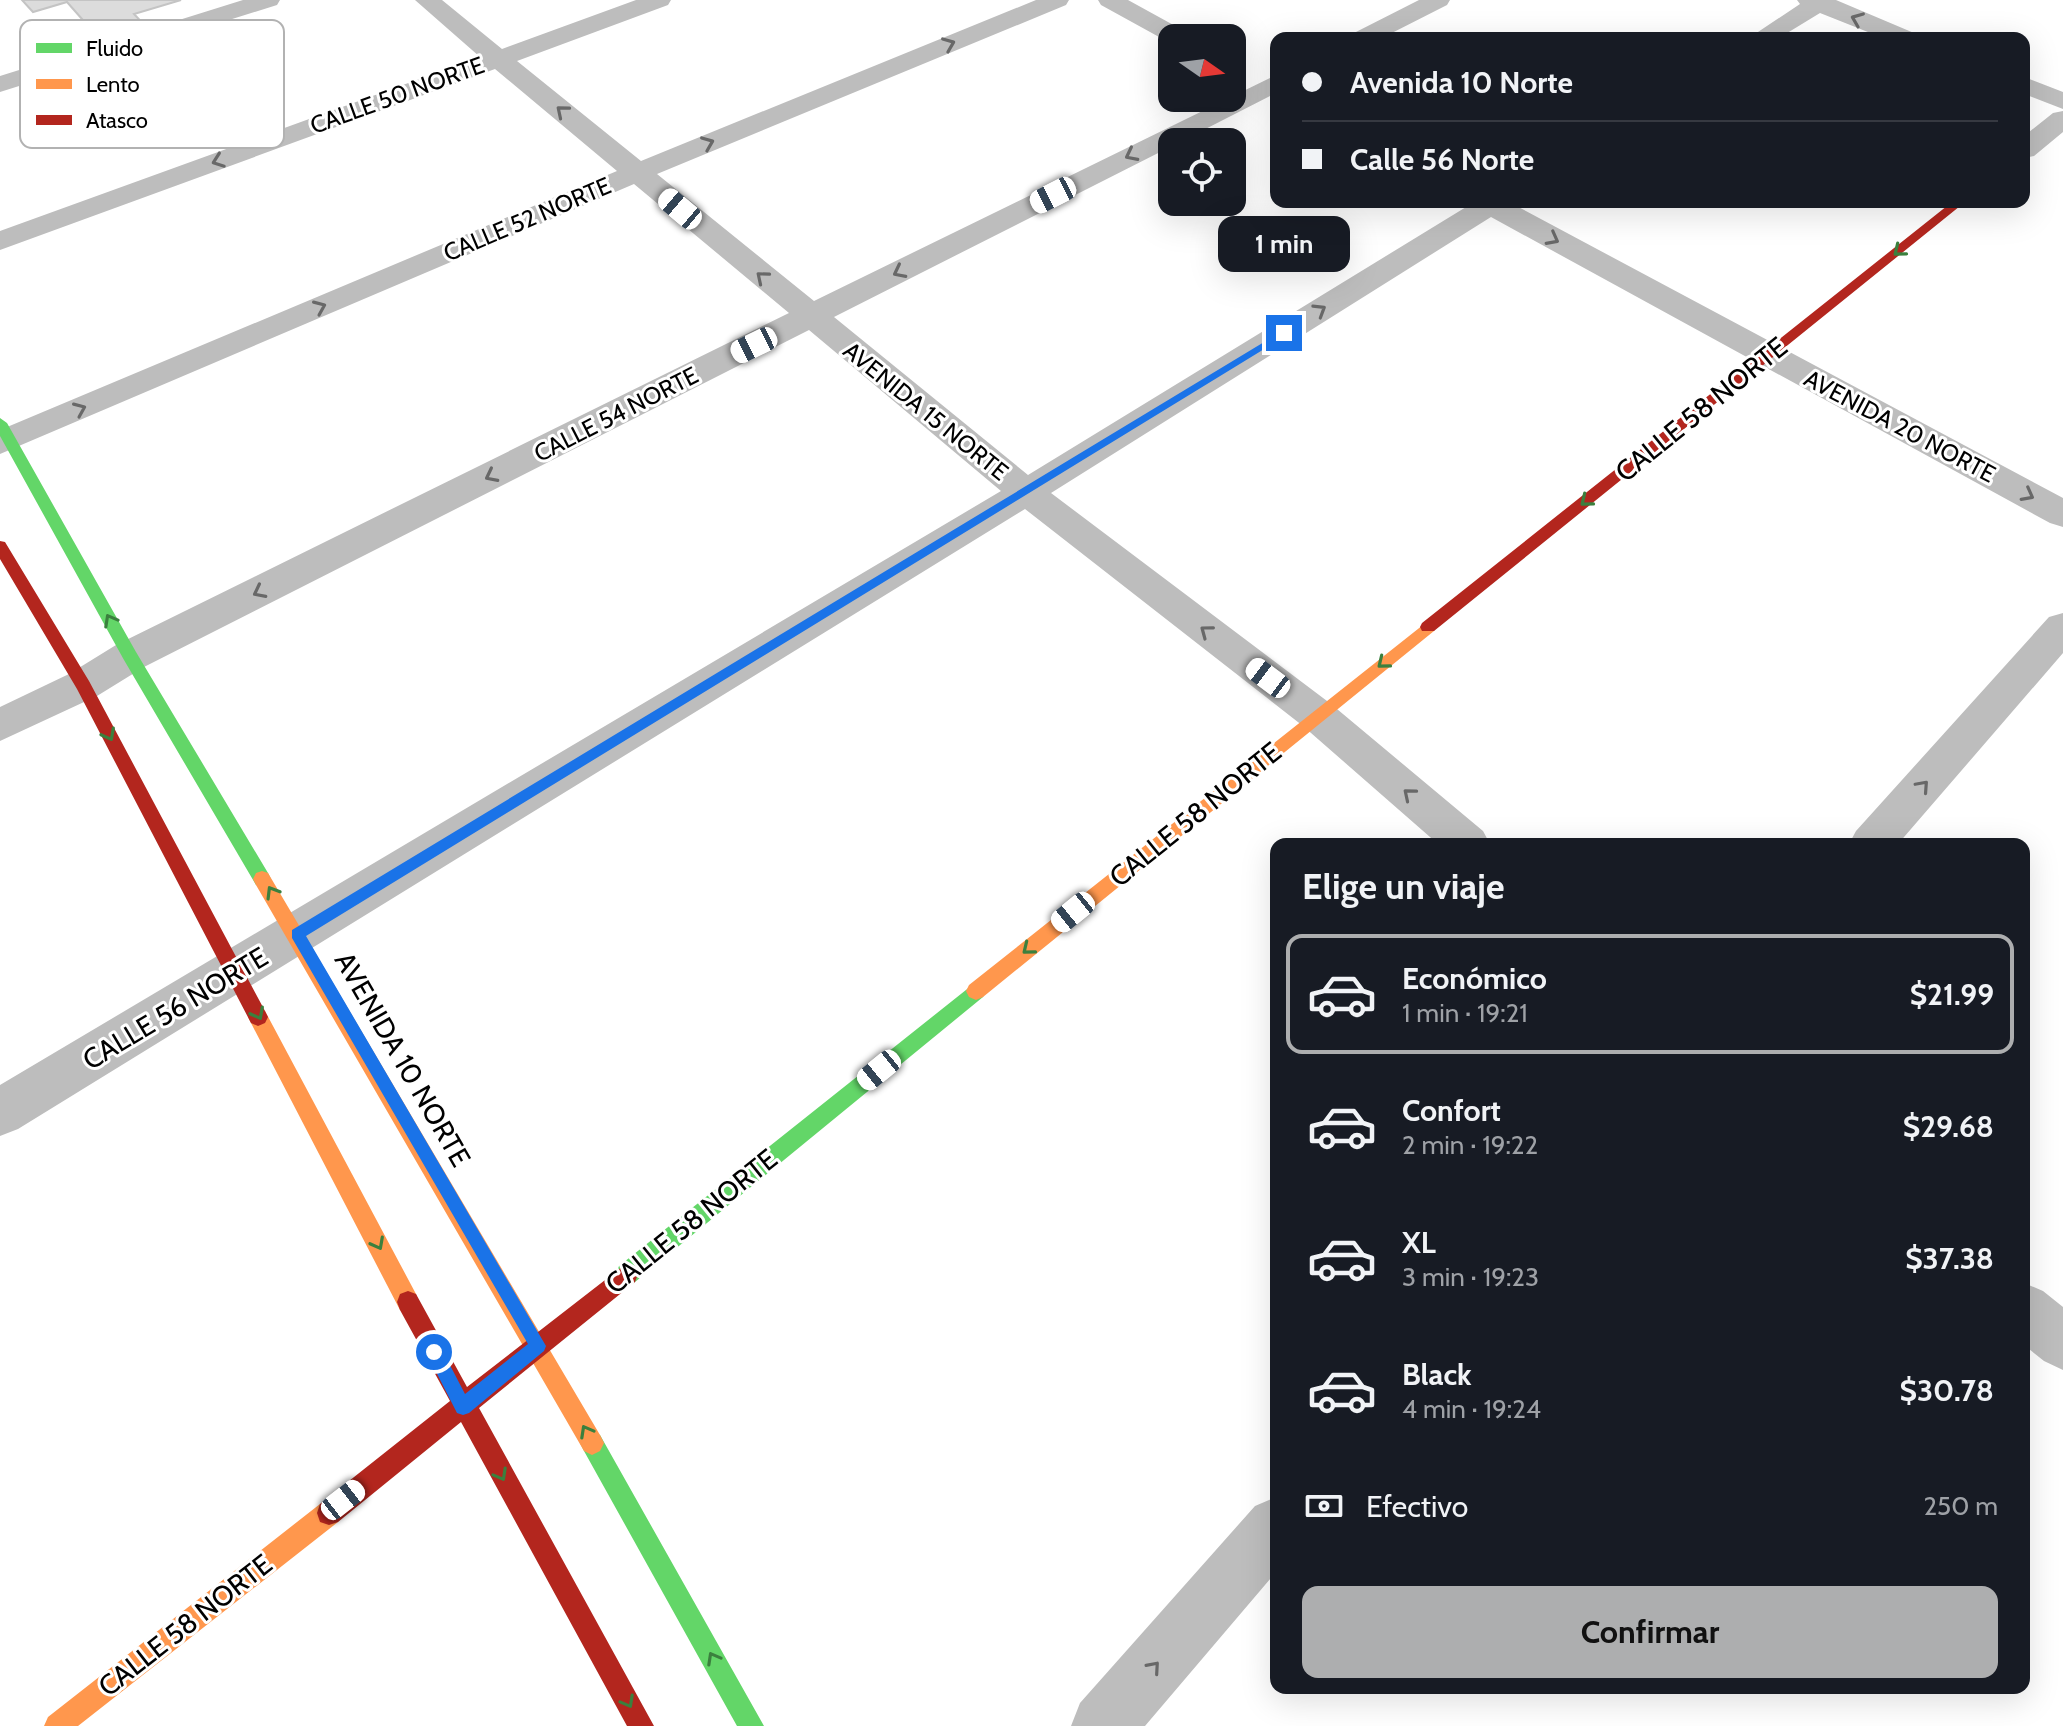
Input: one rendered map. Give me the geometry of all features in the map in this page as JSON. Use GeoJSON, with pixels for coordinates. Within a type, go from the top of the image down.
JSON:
{"type":"FeatureCollection","features":[{"type":"Feature","properties":{"kind":"street"},"geometry":{"type":"LineString","coordinates":[[204,20],[268,0]]}},
{"type":"Feature","properties":{"kind":"street","name":"AVENIDA 15 NORTE"},"geometry":{"type":"LineString","coordinates":[[427,0],[810,317],[1026,492],[1317,715],[1461,838]]}},
{"type":"Feature","properties":{"kind":"street","name":"CALLE 50 NORTE"},"geometry":{"type":"LineString","coordinates":[[284,137],[659,0]]}},
{"type":"Feature","properties":{"kind":"street","name":"CALLE 52 NORTE"},"geometry":{"type":"LineString","coordinates":[[3,435],[1057,0]]}},
{"type":"Feature","properties":{"kind":"street"},"geometry":{"type":"LineString","coordinates":[[1110,0],[1158,26]]}},
{"type":"Feature","properties":{"kind":"street"},"geometry":{"type":"LineString","coordinates":[[1375,32],[1438,0]]}},
{"type":"Feature","properties":{"kind":"street"},"geometry":{"type":"LineString","coordinates":[[1771,32],[1817,1],[1891,32]]}},
{"type":"Feature","properties":{"kind":"street"},"geometry":{"type":"LineString","coordinates":[[0,84],[20,78]]}},
{"type":"Feature","properties":{"kind":"street","name":"CALLE 54 NORTE"},"geometry":{"type":"LineString","coordinates":[[0,725],[83,685],[130,656],[810,317],[1266,84]]}},
{"type":"Feature","properties":{"kind":"street"},"geometry":{"type":"LineString","coordinates":[[2030,87],[2063,101]]}},
{"type":"Feature","properties":{"kind":"street"},"geometry":{"type":"LineString","coordinates":[[2030,145],[2063,119]]}},
{"type":"Feature","properties":{"kind":"street","name":"CALLE 50 NORTE"},"geometry":{"type":"LineString","coordinates":[[0,241],[253,148]]}},
{"type":"Feature","properties":{"kind":"street","name":"CALLE 56 NORTE"},"geometry":{"type":"LineString","coordinates":[[0,1112],[1026,492],[1482,208]]}},
{"type":"Feature","properties":{"kind":"street","name":"AVENIDA 20 NORTE"},"geometry":{"type":"LineString","coordinates":[[1499,208],[2063,514]]}},
{"type":"Feature","properties":{"kind":"street","name":"CALLE 58 NORTE"},"geometry":{"type":"LineString","coordinates":[[57,1726],[463,1407],[1317,715],[1952,208]]}},
{"type":"Feature","properties":{"kind":"street","name":"AVENIDA 10 NORTE"},"geometry":{"type":"LineString","coordinates":[[3,435],[130,656],[538,1346],[751,1726]]}},
{"type":"Feature","properties":{"kind":"street"},"geometry":{"type":"LineString","coordinates":[[0,546],[83,685],[463,1407],[641,1726]]}},
{"type":"Feature","properties":{"kind":"street"},"geometry":{"type":"LineString","coordinates":[[1876,838],[2063,627]]}},
{"type":"Feature","properties":{"kind":"street"},"geometry":{"type":"LineString","coordinates":[[2030,1315],[2063,1342]]}},
{"type":"Feature","properties":{"kind":"street"},"geometry":{"type":"LineString","coordinates":[[1103,1726],[1270,1534]]}},
{"type":"Feature","properties":{"kind":"building"},"geometry":{"type":"Polygon","coordinates":[[[22,0],[181,0],[134,14],[140,20],[83,20],[67,2],[33,12],[22,0]]]}},
{"type":"Feature","properties":{"kind":"traffic: fast"},"geometry":{"type":"LineString","coordinates":[[0,423],[130,656],[262,879]]}},
{"type":"Feature","properties":{"kind":"traffic: fast"},"geometry":{"type":"LineString","coordinates":[[627,1274],[976,991]]}},
{"type":"Feature","properties":{"kind":"traffic: fast"},"geometry":{"type":"LineString","coordinates":[[592,1443],[751,1726]]}},
{"type":"Feature","properties":{"kind":"traffic: slow"},"geometry":{"type":"LineString","coordinates":[[976,991],[1428,627]]}},
{"type":"Feature","properties":{"kind":"traffic: slow"},"geometry":{"type":"LineString","coordinates":[[262,879],[592,1443]]}},
{"type":"Feature","properties":{"kind":"traffic: slow"},"geometry":{"type":"LineString","coordinates":[[258,1017],[408,1302]]}},
{"type":"Feature","properties":{"kind":"traffic: slow"},"geometry":{"type":"LineString","coordinates":[[57,1726],[329,1513]]}},
{"type":"Feature","properties":{"kind":"traffic: jam"},"geometry":{"type":"LineString","coordinates":[[1428,627],[1952,208]]}},
{"type":"Feature","properties":{"kind":"traffic: jam"},"geometry":{"type":"LineString","coordinates":[[0,546],[83,685],[258,1017]]}},
{"type":"Feature","properties":{"kind":"traffic: jam"},"geometry":{"type":"LineString","coordinates":[[329,1513],[627,1274]]}},
{"type":"Feature","properties":{"kind":"traffic: jam"},"geometry":{"type":"LineString","coordinates":[[408,1302],[641,1726]]}},
{"type":"Feature","properties":{"kind":"route"},"geometry":{"type":"LineString","coordinates":[[434,1352],[463,1407],[538,1346],[297,934],[1284,333]]}}]}
